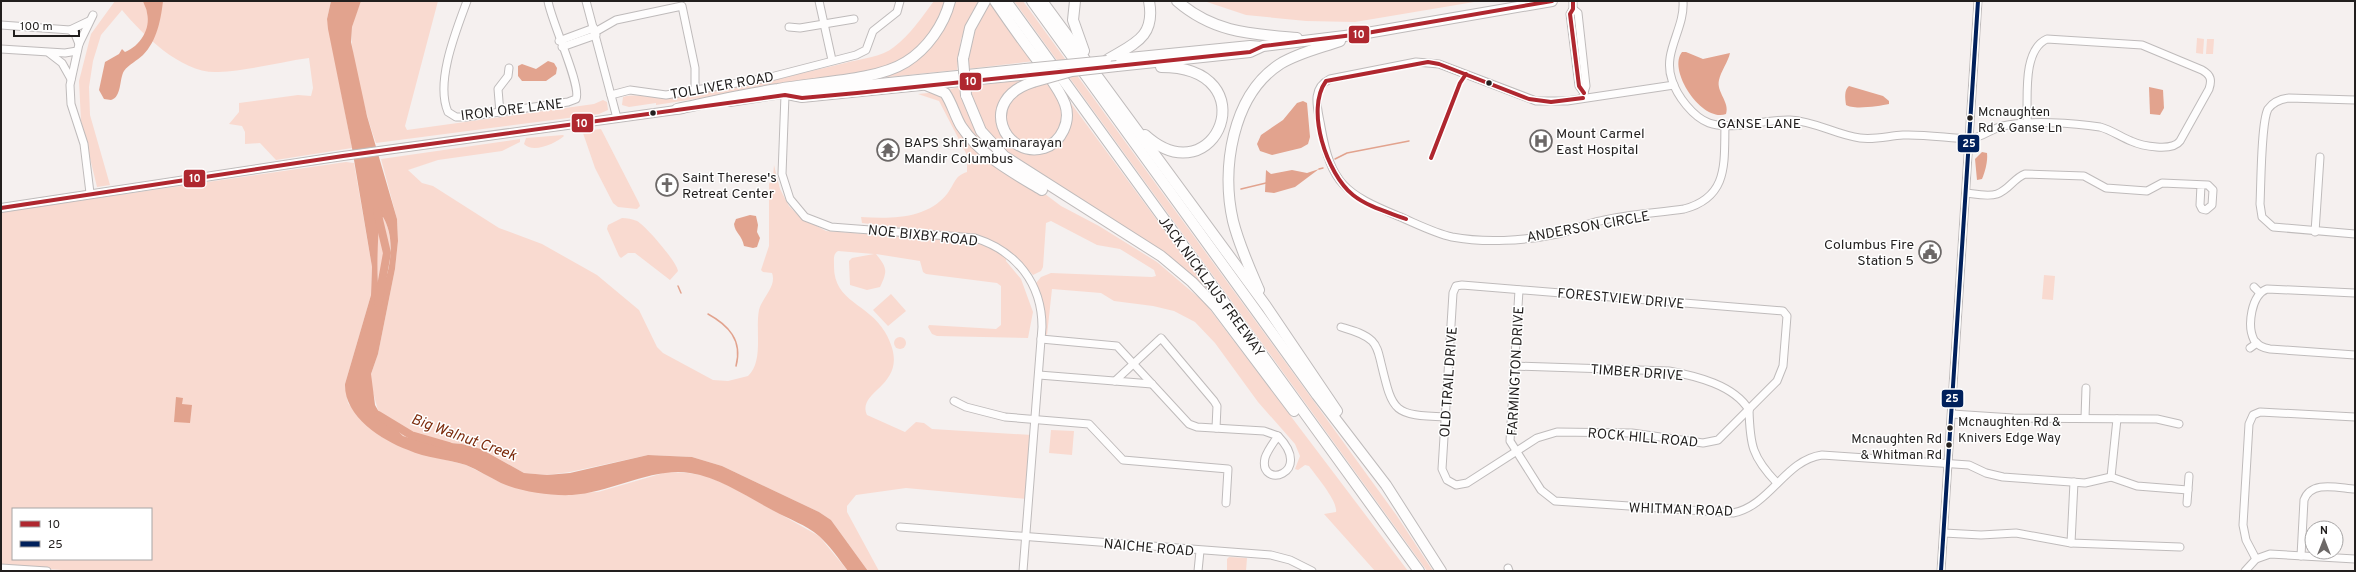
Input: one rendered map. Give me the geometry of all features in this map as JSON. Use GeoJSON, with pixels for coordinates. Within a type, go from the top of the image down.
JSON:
{"type":"FeatureCollection","features":[{"type":"Feature","properties":{"kind":"highway"},"geometry":{"type":"LineString","coordinates":[[676,110],[777,89],[866,75],[893,68],[906,62],[928,44],[944,17],[950,1]]}},
{"type":"Feature","properties":{"kind":"highway"},"geometry":{"type":"LineString","coordinates":[[995,1],[1053,82],[1065,103],[1067,119],[1062,134],[1053,143],[1038,149],[1023,147],[1011,139],[1004,130],[1001,118],[1004,103],[1008,96],[1032,78],[1072,71],[1250,52],[1263,46],[1361,34],[1552,1]]}},
{"type":"Feature","properties":{"kind":"highway","name":"JACK NICKLAUS FREEWAY"},"geometry":{"type":"LineString","coordinates":[[1006,1],[1418,571]]}},
{"type":"Feature","properties":{"kind":"highway","name":"JACK NICKLAUS FREEWAY"},"geometry":{"type":"LineString","coordinates":[[1032,1],[1317,395],[1386,485],[1441,571]]}},
{"type":"Feature","properties":{"kind":"highway"},"geometry":{"type":"LineString","coordinates":[[1042,1],[1266,306],[1386,485]]}},
{"type":"Feature","properties":{"kind":"highway"},"geometry":{"type":"LineString","coordinates":[[1075,1],[1073,12],[1075,27],[1089,64]]}},
{"type":"Feature","properties":{"kind":"highway"},"geometry":{"type":"LineString","coordinates":[[1107,60],[1137,43],[1143,37],[1151,19],[1149,1]]}},
{"type":"Feature","properties":{"kind":"highway"},"geometry":{"type":"LineString","coordinates":[[1177,1],[1204,21],[1226,29],[1250,34],[1315,40]]}},
{"type":"Feature","properties":{"kind":"highway"},"geometry":{"type":"LineString","coordinates":[[984,2],[968,34],[963,59],[966,95],[981,131],[1013,164],[1161,256],[1192,282],[1228,323],[1314,437],[1345,470]]}},
{"type":"Feature","properties":{"kind":"highway"},"geometry":{"type":"LineString","coordinates":[[1266,306],[1240,245],[1231,206],[1229,178],[1231,154],[1241,118],[1252,92],[1265,77],[1280,64],[1297,56],[1361,34]]}},
{"type":"Feature","properties":{"kind":"highway"},"geometry":{"type":"LineString","coordinates":[[1117,66],[1172,67],[1198,74],[1215,87],[1222,101],[1223,112],[1220,127],[1212,140],[1200,148],[1182,153],[1166,149],[1153,142],[1122,110]]}},
{"type":"Feature","properties":{"kind":"highway"},"geometry":{"type":"LineString","coordinates":[[928,86],[945,93],[965,132],[992,159],[1061,201],[1094,214]]}},
{"type":"Feature","properties":{"kind":"main road"},"geometry":{"type":"LineString","coordinates":[[1,208],[343,156],[785,95],[801,91],[1250,45],[1263,46]]}},
{"type":"Feature","properties":{"kind":"main road"},"geometry":{"type":"LineString","coordinates":[[785,95],[802,98],[1032,78]]}},
{"type":"Feature","properties":{"kind":"street","name":"IRON ORE LANE"},"geometry":{"type":"LineString","coordinates":[[467,1],[448,60],[444,94],[448,112],[456,117],[500,113],[568,102],[576,99],[576,83],[561,44]]}},
{"type":"Feature","properties":{"kind":"street"},"geometry":{"type":"LineString","coordinates":[[548,1],[561,44],[595,32],[616,20],[682,6],[695,68],[695,91]]}},
{"type":"Feature","properties":{"kind":"street"},"geometry":{"type":"LineString","coordinates":[[586,1],[617,118]]}},
{"type":"Feature","properties":{"kind":"street"},"geometry":{"type":"LineString","coordinates":[[819,1],[832,60]]}},
{"type":"Feature","properties":{"kind":"street","name":"TOLLIVER ROAD"},"geometry":{"type":"LineString","coordinates":[[611,94],[630,90],[658,96],[695,91],[766,78],[866,50],[873,31],[897,12],[900,1]]}},
{"type":"Feature","properties":{"kind":"street"},"geometry":{"type":"LineString","coordinates":[[1573,1],[1573,9],[1578,14],[1586,86],[1584,96]]}},
{"type":"Feature","properties":{"kind":"street","name":"GANSE LANE"},"geometry":{"type":"LineString","coordinates":[[1683,1],[1681,22],[1669,61],[1674,85],[1696,115],[1709,123],[1725,125],[1792,120],[1819,125],[1860,138],[1906,135],[1969,139]]}},
{"type":"Feature","properties":{"kind":"street"},"geometry":{"type":"LineString","coordinates":[[1941,571],[1978,1]]}},
{"type":"Feature","properties":{"kind":"street"},"geometry":{"type":"LineString","coordinates":[[1,25],[70,30],[91,18],[78,47],[71,79],[72,104],[84,144],[90,194]]}},
{"type":"Feature","properties":{"kind":"street"},"geometry":{"type":"LineString","coordinates":[[789,27],[800,28],[854,19]]}},
{"type":"Feature","properties":{"kind":"street"},"geometry":{"type":"LineString","coordinates":[[70,30],[75,34],[78,47]]}},
{"type":"Feature","properties":{"kind":"street"},"geometry":{"type":"LineString","coordinates":[[1969,139],[1977,139],[1994,128],[2027,122],[2101,128],[2142,145],[2173,146],[2180,141],[2211,83],[2210,75],[2157,49],[2134,44],[2052,38],[2039,44],[2033,51],[2030,61],[2027,122]]}},
{"type":"Feature","properties":{"kind":"street"},"geometry":{"type":"LineString","coordinates":[[1,49],[68,53],[78,47]]}},
{"type":"Feature","properties":{"kind":"street"},"geometry":{"type":"LineString","coordinates":[[46,51],[62,62],[71,79]]}},
{"type":"Feature","properties":{"kind":"street","name":"ANDERSON CIRCLE"},"geometry":{"type":"LineString","coordinates":[[1674,85],[1584,96],[1551,102],[1529,99],[1428,62],[1330,79],[1320,86],[1316,97],[1329,163],[1339,181],[1348,191],[1374,206],[1449,236],[1464,239],[1506,239],[1552,235],[1600,221],[1684,210],[1694,206],[1712,194],[1722,178],[1724,164],[1725,125]]}},
{"type":"Feature","properties":{"kind":"street"},"geometry":{"type":"LineString","coordinates":[[500,113],[498,89],[508,76],[509,68]]}},
{"type":"Feature","properties":{"kind":"street","name":"NOE BIXBY ROAD"},"geometry":{"type":"LineString","coordinates":[[785,95],[782,174],[790,199],[799,212],[813,222],[831,227],[963,236],[995,246],[1016,261],[1034,286],[1041,310],[1041,339],[1036,420],[1023,571]]}},
{"type":"Feature","properties":{"kind":"street"},"geometry":{"type":"LineString","coordinates":[[2355,100],[2289,98],[2279,100],[2271,105],[2265,121],[2260,204],[2262,217],[2266,223],[2281,230],[2355,234]]}},
{"type":"Feature","properties":{"kind":"street"},"geometry":{"type":"LineString","coordinates":[[2315,232],[2320,157]]}},
{"type":"Feature","properties":{"kind":"street"},"geometry":{"type":"LineString","coordinates":[[1966,193],[1996,194],[2004,190],[2018,176],[2025,174],[2084,176],[2106,188],[2146,191],[2162,183],[2201,185]]}},
{"type":"Feature","properties":{"kind":"street","name":"FORESTVIEW DRIVE"},"geometry":{"type":"LineString","coordinates":[[1456,286],[1462,285],[1786,313]]}},
{"type":"Feature","properties":{"kind":"street","name":"OLD TRAIL DRIVE"},"geometry":{"type":"LineString","coordinates":[[1445,478],[1442,469],[1453,293],[1456,286]]}},
{"type":"Feature","properties":{"kind":"street"},"geometry":{"type":"LineString","coordinates":[[2254,287],[2260,293]]}},
{"type":"Feature","properties":{"kind":"street"},"geometry":{"type":"LineString","coordinates":[[2355,293],[2274,288],[2260,293],[2254,303],[2252,320],[2253,336],[2257,343],[2270,349],[2355,355]]}},
{"type":"Feature","properties":{"kind":"street","name":"FARMINGTON DRIVE"},"geometry":{"type":"LineString","coordinates":[[1516,451],[1510,437],[1519,290]]}},
{"type":"Feature","properties":{"kind":"street","name":"ROCK HILL ROAD"},"geometry":{"type":"LineString","coordinates":[[1445,478],[1456,485],[1467,483],[1537,438],[1568,432],[1632,434],[1708,443],[1722,437],[1767,393],[1779,377],[1784,357],[1786,313]]}},
{"type":"Feature","properties":{"kind":"street"},"geometry":{"type":"LineString","coordinates":[[1341,327],[1361,334],[1375,345],[1389,396],[1398,410],[1413,416],[1446,418]]}},
{"type":"Feature","properties":{"kind":"street"},"geometry":{"type":"LineString","coordinates":[[1114,381],[1161,338],[1214,401],[1217,406],[1216,428]]}},
{"type":"Feature","properties":{"kind":"street"},"geometry":{"type":"LineString","coordinates":[[1041,339],[1117,346],[1189,424],[1216,428],[1264,431],[1278,436],[1288,449],[1291,461],[1286,472],[1281,476],[1274,476],[1268,472],[1265,466],[1265,460],[1278,436]]}},
{"type":"Feature","properties":{"kind":"street"},"geometry":{"type":"LineString","coordinates":[[2250,348],[2257,343]]}},
{"type":"Feature","properties":{"kind":"street","name":"TIMBER DRIVE"},"geometry":{"type":"LineString","coordinates":[[1514,366],[1669,371],[1688,374],[1724,389],[1743,402],[1749,410]]}},
{"type":"Feature","properties":{"kind":"street"},"geometry":{"type":"LineString","coordinates":[[1039,375],[1152,384]]}},
{"type":"Feature","properties":{"kind":"street"},"geometry":{"type":"LineString","coordinates":[[2085,418],[2086,388]]}},
{"type":"Feature","properties":{"kind":"street"},"geometry":{"type":"LineString","coordinates":[[954,401],[966,407],[1005,417],[1089,424],[1123,460],[1228,468],[1226,503]]}},
{"type":"Feature","properties":{"kind":"street"},"geometry":{"type":"LineString","coordinates":[[1749,410],[1752,448],[1760,463],[1777,483]]}},
{"type":"Feature","properties":{"kind":"street"},"geometry":{"type":"LineString","coordinates":[[2256,559],[2246,540],[2243,525],[2249,424],[2253,415],[2260,412],[2355,417]]}},
{"type":"Feature","properties":{"kind":"street"},"geometry":{"type":"LineString","coordinates":[[1952,414],[2013,418],[2157,419],[2179,424]]}},
{"type":"Feature","properties":{"kind":"street"},"geometry":{"type":"LineString","coordinates":[[2117,419],[2111,477],[2137,486],[2188,490]]}},
{"type":"Feature","properties":{"kind":"street","name":"WHITMAN ROAD"},"geometry":{"type":"LineString","coordinates":[[1516,451],[1550,499],[1561,502],[1733,513],[1754,504],[1801,462],[1822,455],[1972,465],[1996,476],[2074,482],[2091,482],[2111,477]]}},
{"type":"Feature","properties":{"kind":"street"},"geometry":{"type":"LineString","coordinates":[[2187,503],[2189,476]]}},
{"type":"Feature","properties":{"kind":"street"},"geometry":{"type":"LineString","coordinates":[[2071,543],[2074,482]]}},
{"type":"Feature","properties":{"kind":"street"},"geometry":{"type":"LineString","coordinates":[[2300,556],[2304,500],[2306,493],[2318,486],[2355,488]]}},
{"type":"Feature","properties":{"kind":"street","name":"NAICHE ROAD"},"geometry":{"type":"LineString","coordinates":[[900,527],[1200,551],[1271,555],[1290,560],[1312,571]]}},
{"type":"Feature","properties":{"kind":"street"},"geometry":{"type":"LineString","coordinates":[[1944,533],[2023,534],[2071,543],[2180,547]]}},
{"type":"Feature","properties":{"kind":"street"},"geometry":{"type":"LineString","coordinates":[[1198,571],[1200,551]]}},
{"type":"Feature","properties":{"kind":"street"},"geometry":{"type":"LineString","coordinates":[[2245,571],[2256,559],[2270,554],[2355,559]]}},
{"type":"Feature","properties":{"kind":"street"},"geometry":{"type":"LineString","coordinates":[[1,568],[47,571]]}},
{"type":"Feature","properties":{"kind":"shaded area"},"geometry":{"type":"Polygon","coordinates":[[[115,1],[331,1],[327,19],[352,148],[276,160],[260,143],[245,144],[245,132],[242,126],[229,124],[239,112],[239,103],[298,95],[311,96],[313,88],[309,58],[241,70],[218,72],[204,71],[191,67],[177,60],[164,51],[141,31],[122,10],[101,35],[93,61],[89,87],[90,115],[110,185],[97,187],[81,121],[79,81],[91,34],[115,1]]]}},
{"type":"Feature","properties":{"kind":"shaded area"},"geometry":{"type":"Polygon","coordinates":[[[143,1],[163,1],[155,37],[143,55],[128,66],[122,74],[119,92],[115,98],[111,100],[104,99],[99,90],[105,62],[119,54],[122,49],[125,52],[135,46],[146,31],[148,19],[147,10],[143,1]]]}},
{"type":"Feature","properties":{"kind":"shaded area"},"geometry":{"type":"Polygon","coordinates":[[[331,1],[361,1],[352,27],[351,42],[367,116],[397,219],[398,241],[395,269],[378,354],[371,374],[375,405],[380,414],[403,436],[417,440],[462,444],[481,449],[524,473],[547,475],[570,473],[648,455],[692,457],[722,466],[819,512],[831,520],[868,571],[848,571],[827,544],[809,529],[734,489],[701,475],[676,472],[661,474],[602,490],[572,495],[536,493],[501,483],[466,465],[422,455],[398,446],[376,433],[357,416],[346,396],[345,384],[371,295],[372,267],[352,148],[327,19],[331,1]],[[383,217],[379,220],[377,266],[379,294],[387,276],[389,266],[391,245],[387,225],[383,217]]]}},
{"type":"Feature","properties":{"kind":"shaded area"},"geometry":{"type":"Polygon","coordinates":[[[361,1],[438,1],[405,126],[407,130],[594,104],[603,100],[607,102],[608,110],[599,114],[376,143],[363,102],[353,52],[352,27],[361,1]]]}},
{"type":"Feature","properties":{"kind":"shaded area"},"geometry":{"type":"Polygon","coordinates":[[[934,1],[947,1],[936,28],[906,58],[876,71],[656,105],[656,103],[629,107],[622,105],[623,97],[628,96],[665,97],[710,90],[800,73],[864,59],[883,53],[900,42],[916,26],[934,1]]]}},
{"type":"Feature","properties":{"kind":"shaded area"},"geometry":{"type":"Polygon","coordinates":[[[952,1],[978,1],[961,39],[957,70],[850,81],[912,60],[952,1]]]}},
{"type":"Feature","properties":{"kind":"shaded area"},"geometry":{"type":"Polygon","coordinates":[[[989,1],[1034,61],[967,69],[970,42],[980,17],[989,1]]]}},
{"type":"Feature","properties":{"kind":"shaded area"},"geometry":{"type":"Polygon","coordinates":[[[1014,1],[1023,1],[1397,516],[1433,571],[1427,571],[1014,1]]]}},
{"type":"Feature","properties":{"kind":"shaded area"},"geometry":{"type":"Polygon","coordinates":[[[1204,1],[1480,1],[1355,22],[1306,21],[1246,15],[1204,1]]]}},
{"type":"Feature","properties":{"kind":"shaded area"},"geometry":{"type":"Polygon","coordinates":[[[2197,38],[2204,39],[2203,54],[2196,53],[2197,38]]]}},
{"type":"Feature","properties":{"kind":"shaded area"},"geometry":{"type":"Polygon","coordinates":[[[2207,39],[2214,39],[2213,54],[2206,54],[2207,39]]]}},
{"type":"Feature","properties":{"kind":"shaded area"},"geometry":{"type":"Polygon","coordinates":[[[1682,52],[1686,52],[1703,59],[1730,53],[1719,80],[1719,89],[1726,105],[1726,114],[1717,115],[1707,111],[1689,93],[1679,71],[1679,60],[1682,52]]]}},
{"type":"Feature","properties":{"kind":"shaded area"},"geometry":{"type":"Polygon","coordinates":[[[548,61],[554,63],[557,68],[556,74],[546,81],[522,81],[518,76],[518,66],[522,64],[536,69],[548,61]]]}},
{"type":"Feature","properties":{"kind":"shaded area"},"geometry":{"type":"Polygon","coordinates":[[[1023,80],[1017,84],[1000,105],[1014,145],[1055,144],[1068,101],[1070,102],[1221,307],[1205,291],[1010,157],[982,126],[968,86],[1023,80]]]}},
{"type":"Feature","properties":{"kind":"shaded area"},"geometry":{"type":"Polygon","coordinates":[[[1048,82],[1057,94],[1061,103],[1064,118],[1060,129],[1052,138],[1041,143],[1029,144],[1017,140],[1009,132],[1004,118],[1007,103],[1027,86],[1048,82]]]}},
{"type":"Feature","properties":{"kind":"shaded area"},"geometry":{"type":"Polygon","coordinates":[[[1849,86],[1883,96],[1889,101],[1889,104],[1873,107],[1854,107],[1846,105],[1845,97],[1849,86]]]}},
{"type":"Feature","properties":{"kind":"shaded area"},"geometry":{"type":"Polygon","coordinates":[[[959,87],[962,100],[971,121],[990,148],[1006,166],[968,131],[947,90],[959,87]]]}},
{"type":"Feature","properties":{"kind":"shaded area"},"geometry":{"type":"Polygon","coordinates":[[[2149,87],[2163,90],[2164,108],[2160,115],[2150,114],[2149,87]]]}},
{"type":"Feature","properties":{"kind":"shaded area"},"geometry":{"type":"Polygon","coordinates":[[[938,92],[941,94],[960,130],[1061,206],[1099,226],[1157,262],[1205,303],[1408,571],[1375,571],[1324,514],[1336,512],[1334,502],[1326,489],[1309,466],[1305,465],[1298,470],[1295,469],[1300,456],[1295,444],[1258,402],[1215,343],[1195,322],[1174,311],[1153,306],[1114,301],[1101,293],[1052,289],[1047,335],[1045,334],[1044,312],[1036,283],[1041,277],[1051,273],[1152,277],[1156,276],[1154,270],[1120,249],[1097,245],[1051,221],[1046,223],[1043,267],[1041,271],[1033,275],[1013,255],[998,244],[936,232],[862,223],[861,217],[884,218],[908,216],[919,213],[939,202],[947,194],[957,178],[967,172],[967,155],[939,101],[918,94],[938,92]]]}},
{"type":"Feature","properties":{"kind":"shaded area"},"geometry":{"type":"Polygon","coordinates":[[[1303,101],[1307,103],[1310,137],[1308,144],[1301,148],[1272,155],[1260,151],[1257,144],[1261,135],[1283,120],[1297,103],[1303,101]]]}},
{"type":"Feature","properties":{"kind":"shaded area"},"geometry":{"type":"Polygon","coordinates":[[[601,129],[639,203],[640,206],[637,209],[618,207],[613,203],[595,168],[583,133],[584,131],[601,129]]]}},
{"type":"Feature","properties":{"kind":"shaded area"},"geometry":{"type":"Polygon","coordinates":[[[564,136],[560,139],[539,148],[528,147],[524,144],[526,138],[564,136]]]}},
{"type":"Feature","properties":{"kind":"shaded area"},"geometry":{"type":"Polygon","coordinates":[[[520,139],[520,142],[502,151],[438,160],[408,170],[422,183],[433,186],[499,228],[542,244],[597,275],[639,310],[657,347],[663,353],[713,380],[728,381],[748,376],[753,370],[756,362],[759,310],[771,287],[773,278],[772,273],[763,272],[761,270],[769,246],[769,184],[773,177],[774,165],[780,189],[789,206],[800,217],[826,231],[976,242],[993,249],[1006,257],[1006,261],[1021,279],[1033,312],[1028,338],[937,336],[932,334],[928,327],[929,325],[996,329],[1001,325],[1001,286],[997,283],[926,274],[923,272],[920,261],[876,254],[884,266],[884,277],[880,287],[867,290],[850,285],[849,261],[852,258],[874,254],[838,251],[835,255],[834,265],[835,277],[839,287],[845,295],[878,322],[885,332],[893,350],[894,364],[890,375],[869,399],[866,406],[867,415],[905,432],[916,422],[924,423],[932,429],[1032,435],[1027,499],[906,488],[856,495],[847,506],[847,512],[879,571],[868,571],[831,520],[819,512],[722,466],[692,457],[648,455],[570,472],[547,475],[524,473],[481,449],[462,444],[417,440],[403,436],[379,414],[371,385],[371,374],[378,354],[395,269],[398,241],[397,219],[381,159],[520,139]]]}},
{"type":"Feature","properties":{"kind":"shaded area"},"geometry":{"type":"Polygon","coordinates":[[[1982,152],[1987,153],[1987,163],[1982,179],[1977,180],[1975,159],[1982,152]]]}},
{"type":"Feature","properties":{"kind":"shaded area"},"geometry":{"type":"Polygon","coordinates":[[[346,162],[354,163],[372,267],[371,295],[345,384],[348,403],[362,421],[380,436],[408,450],[466,465],[502,483],[550,494],[598,492],[667,472],[706,476],[732,487],[819,536],[848,571],[78,571],[1,566],[1,212],[346,162]]]}},
{"type":"Feature","properties":{"kind":"shaded area"},"geometry":{"type":"Polygon","coordinates":[[[1319,169],[1295,187],[1274,193],[1265,192],[1266,170],[1271,174],[1292,170],[1307,173],[1319,169]]]}},
{"type":"Feature","properties":{"kind":"shaded area"},"geometry":{"type":"Polygon","coordinates":[[[750,215],[756,216],[758,225],[757,232],[760,238],[757,247],[753,248],[744,246],[734,224],[736,219],[750,215]]]}},
{"type":"Feature","properties":{"kind":"shaded area"},"geometry":{"type":"Polygon","coordinates":[[[383,216],[389,235],[390,256],[389,266],[379,295],[377,241],[380,221],[383,216]]]}},
{"type":"Feature","properties":{"kind":"shaded area"},"geometry":{"type":"Polygon","coordinates":[[[622,218],[628,218],[641,224],[667,253],[678,271],[670,280],[635,253],[628,253],[621,258],[619,256],[607,229],[608,225],[622,218]]]}},
{"type":"Feature","properties":{"kind":"shaded area"},"geometry":{"type":"Polygon","coordinates":[[[2044,275],[2055,276],[2053,300],[2042,299],[2044,275]]]}},
{"type":"Feature","properties":{"kind":"shaded area"},"geometry":{"type":"Polygon","coordinates":[[[891,294],[906,311],[888,326],[873,310],[891,294]]]}},
{"type":"Feature","properties":{"kind":"shaded area"},"geometry":{"type":"Polygon","coordinates":[[[898,337],[902,337],[906,343],[902,349],[898,349],[894,345],[894,341],[898,337]]]}},
{"type":"Feature","properties":{"kind":"shaded area"},"geometry":{"type":"Polygon","coordinates":[[[176,397],[183,398],[182,404],[192,405],[190,423],[174,422],[176,397]]]}},
{"type":"Feature","properties":{"kind":"shaded area"},"geometry":{"type":"Polygon","coordinates":[[[1051,430],[1074,431],[1072,455],[1049,453],[1051,430]]]}},
{"type":"Feature","properties":{"kind":"shaded area"},"geometry":{"type":"Polygon","coordinates":[[[1229,557],[1247,558],[1246,571],[1227,571],[1227,559],[1229,557]]]}},
{"type":"Feature","properties":{"kind":"waterway"},"geometry":{"type":"LineString","coordinates":[[1335,159],[1347,153],[1409,141]]}},
{"type":"Feature","properties":{"kind":"waterway"},"geometry":{"type":"LineString","coordinates":[[1319,169],[1323,168]]}},
{"type":"Feature","properties":{"kind":"waterway"},"geometry":{"type":"LineString","coordinates":[[1241,189],[1266,183]]}},
{"type":"Feature","properties":{"kind":"waterway","name":"Big Walnut Creek"},"geometry":{"type":"LineString","coordinates":[[377,211],[387,253],[378,303]]}},
{"type":"Feature","properties":{"kind":"waterway"},"geometry":{"type":"LineString","coordinates":[[678,286],[681,293]]}},
{"type":"Feature","properties":{"kind":"waterway"},"geometry":{"type":"LineString","coordinates":[[708,314],[722,323],[732,334],[737,348],[738,357],[736,366]]}},
{"type":"Feature","properties":{"kind":"waterway","name":"Big Walnut Creek"},"geometry":{"type":"LineString","coordinates":[[378,415],[411,435],[449,446]]}},
{"type":"Feature","properties":{"kind":"transit line","name":"10"},"geometry":{"type":"LineString","coordinates":[[1,208],[343,156],[785,95],[802,98],[857,93],[1250,52],[1263,46],[1361,34],[1552,1]]}},
{"type":"Feature","properties":{"kind":"transit line","name":"10"},"geometry":{"type":"LineString","coordinates":[[1573,1],[1573,9],[1570,14],[1579,86],[1584,93]]}},
{"type":"Feature","properties":{"kind":"transit line","name":"25"},"geometry":{"type":"LineString","coordinates":[[1941,571],[1978,1]]}},
{"type":"Feature","properties":{"kind":"transit line","name":"10"},"geometry":{"type":"LineString","coordinates":[[1406,219],[1365,203],[1353,195],[1335,172],[1327,157],[1318,124],[1320,93],[1326,81],[1428,62],[1439,64],[1529,99],[1551,102],[1583,98]]}},
{"type":"Feature","properties":{"kind":"transit line","name":"10"},"geometry":{"type":"LineString","coordinates":[[1431,158],[1460,83],[1466,74]]}},
{"type":"Feature","properties":{"kind":"place","name":"Mcnaughten Rd & Ganse Ln"},"geometry":{"type":"Point","coordinates":[1970,118]}},
{"type":"Feature","properties":{"kind":"place","name":"Mount Carmel East Hospital"},"geometry":{"type":"Point","coordinates":[1541,141]}},
{"type":"Feature","properties":{"kind":"place","name":"BAPS Shri Swaminarayan Mandir Columbus"},"geometry":{"type":"Point","coordinates":[888,150]}},
{"type":"Feature","properties":{"kind":"place","name":"Saint Therese's Retreat Center"},"geometry":{"type":"Point","coordinates":[667,185]}},
{"type":"Feature","properties":{"kind":"place","name":"Columbus Fire Station 5"},"geometry":{"type":"Point","coordinates":[1930,252]}},
{"type":"Feature","properties":{"kind":"place","name":"Mcnaughten Rd & Knivers Edge Way"},"geometry":{"type":"Point","coordinates":[1950,428]}},
{"type":"Feature","properties":{"kind":"place","name":"Mcnaughten Rd & Whitman Rd"},"geometry":{"type":"Point","coordinates":[1949,445]}}]}
